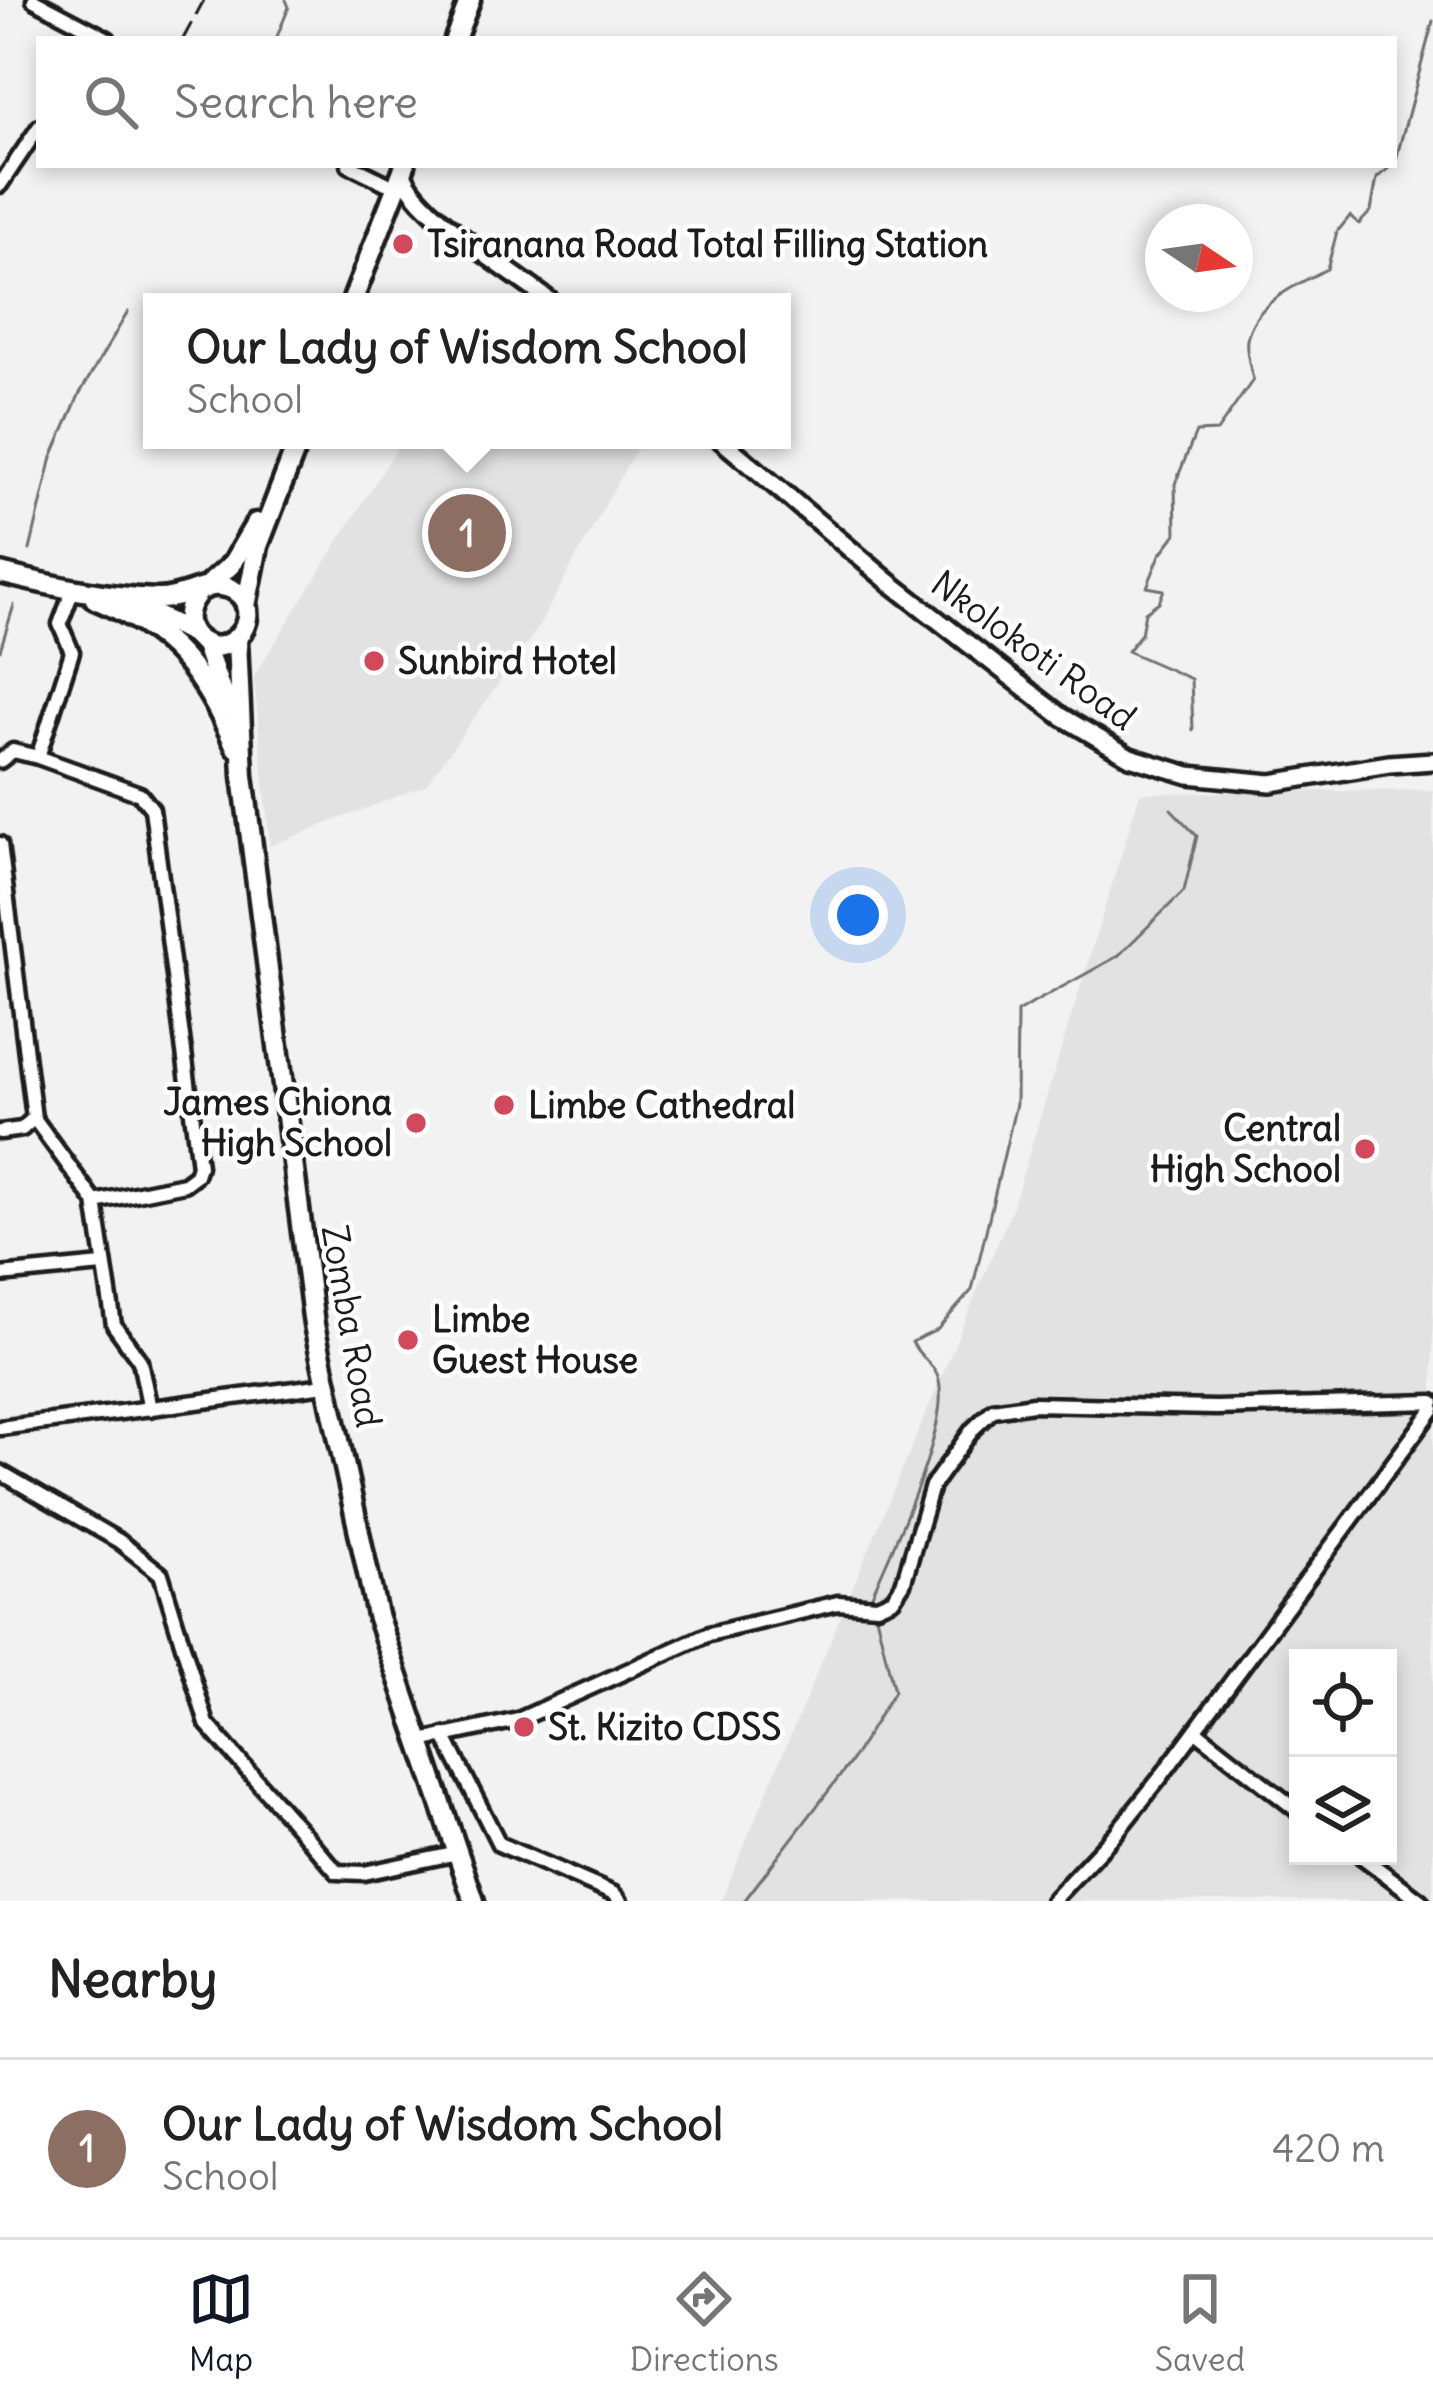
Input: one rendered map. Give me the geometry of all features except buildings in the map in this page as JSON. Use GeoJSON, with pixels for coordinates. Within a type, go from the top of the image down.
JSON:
{"type":"FeatureCollection","features":[{"type":"Feature","properties":{"kind":"highway"},"geometry":{"type":"LineString","coordinates":[[443,36],[458,0]]}},
{"type":"Feature","properties":{"kind":"highway"},"geometry":{"type":"LineString","coordinates":[[456,36],[470,0]]}},
{"type":"Feature","properties":{"kind":"highway"},"geometry":{"type":"LineString","coordinates":[[355,293],[397,171]]}},
{"type":"Feature","properties":{"kind":"highway"},"geometry":{"type":"LineString","coordinates":[[345,293],[397,171]]}},
{"type":"Feature","properties":{"kind":"highway"},"geometry":{"type":"LineString","coordinates":[[198,639],[187,612],[246,543],[284,449]]}},
{"type":"Feature","properties":{"kind":"highway"},"geometry":{"type":"LineString","coordinates":[[104,594],[150,611],[198,639],[224,646],[237,640],[248,621],[246,606],[258,546],[296,449]]}},
{"type":"Feature","properties":{"kind":"highway"},"geometry":{"type":"LineString","coordinates":[[0,573],[75,592],[128,613],[166,637],[191,664],[241,753]]}},
{"type":"Feature","properties":{"kind":"highway"},"geometry":{"type":"LineString","coordinates":[[75,592],[158,599],[218,586],[232,590],[246,606]]}},
{"type":"Feature","properties":{"kind":"highway","name":"Zomba Road"},"geometry":{"type":"LineString","coordinates":[[198,639],[241,753]]}},
{"type":"Feature","properties":{"kind":"highway","name":"Zomba Road"},"geometry":{"type":"LineString","coordinates":[[237,640],[241,753],[306,1269],[326,1385],[377,1615],[474,1901]]}},
{"type":"Feature","properties":{"kind":"main road"},"geometry":{"type":"LineString","coordinates":[[397,171],[426,210],[539,293]]}},
{"type":"Feature","properties":{"kind":"main road"},"geometry":{"type":"LineString","coordinates":[[386,211],[406,206],[426,210]]}},
{"type":"Feature","properties":{"kind":"main road","name":"Nkolokoti Road"},"geometry":{"type":"LineString","coordinates":[[732,449],[889,582],[1061,716],[1130,757],[1189,775],[1256,783],[1433,761]]}},
{"type":"Feature","properties":{"kind":"street"},"geometry":{"type":"LineString","coordinates":[[34,0],[98,36]]}},
{"type":"Feature","properties":{"kind":"street"},"geometry":{"type":"LineString","coordinates":[[0,184],[36,131]]}},
{"type":"Feature","properties":{"kind":"street"},"geometry":{"type":"LineString","coordinates":[[38,757],[72,652],[61,624],[75,592]]}},
{"type":"Feature","properties":{"kind":"street"},"geometry":{"type":"LineString","coordinates":[[0,761],[13,752],[38,757],[140,794],[150,804],[199,1166],[191,1181],[94,1202]]}},
{"type":"Feature","properties":{"kind":"street"},"geometry":{"type":"LineString","coordinates":[[0,844],[34,1118],[94,1202],[114,1325],[140,1361],[150,1409]]}},
{"type":"Feature","properties":{"kind":"street"},"geometry":{"type":"LineString","coordinates":[[0,1132],[26,1127],[34,1118]]}},
{"type":"Feature","properties":{"kind":"street"},"geometry":{"type":"LineString","coordinates":[[0,1275],[102,1265]]}},
{"type":"Feature","properties":{"kind":"street"},"geometry":{"type":"LineString","coordinates":[[0,1428],[326,1385]]}},
{"type":"Feature","properties":{"kind":"street"},"geometry":{"type":"LineString","coordinates":[[421,1742],[518,1720],[709,1634],[838,1603],[872,1606],[893,1599],[903,1584],[932,1486],[993,1410],[1033,1404],[1433,1405]]}},
{"type":"Feature","properties":{"kind":"street"},"geometry":{"type":"LineString","coordinates":[[1052,1901],[1116,1833],[1196,1730],[1433,1405]]}},
{"type":"Feature","properties":{"kind":"street"},"geometry":{"type":"LineString","coordinates":[[0,1472],[119,1541],[160,1574],[207,1724],[337,1872],[355,1875],[458,1853]]}},
{"type":"Feature","properties":{"kind":"street"},"geometry":{"type":"LineString","coordinates":[[1196,1730],[1289,1804]]}},
{"type":"Feature","properties":{"kind":"street"},"geometry":{"type":"LineString","coordinates":[[444,1735],[499,1844],[614,1894],[620,1901]]}},
{"type":"Feature","properties":{"kind":"street"},"geometry":{"type":"LineString","coordinates":[[1373,1865],[1421,1901]]}},
{"type":"Feature","properties":{"kind":"shaded area"},"geometry":{"type":"Polygon","coordinates":[[[396,449],[636,449],[536,631],[426,785],[270,846],[254,676],[396,449]]]}},
{"type":"Feature","properties":{"kind":"shaded area"},"geometry":{"type":"Polygon","coordinates":[[[1433,790],[1433,1901],[721,1901],[1013,1206],[1140,793],[1433,790]]]}},
{"type":"Feature","properties":{"kind":"waterway"},"geometry":{"type":"LineString","coordinates":[[277,36],[289,7],[286,0]]}},
{"type":"Feature","properties":{"kind":"waterway"},"geometry":{"type":"LineString","coordinates":[[1397,156],[1433,21]]}},
{"type":"Feature","properties":{"kind":"waterway"},"geometry":{"type":"LineString","coordinates":[[1193,730],[1191,679],[1127,651],[1141,634],[1145,612],[1159,602],[1164,590],[1147,587],[1160,555],[1176,534],[1175,484],[1196,432],[1217,431],[1253,380],[1247,344],[1258,315],[1278,296],[1327,269],[1337,232],[1350,216],[1359,224],[1371,211],[1377,178],[1389,168]]}},
{"type":"Feature","properties":{"kind":"waterway"},"geometry":{"type":"LineString","coordinates":[[30,550],[52,457],[80,393],[128,312]]}},
{"type":"Feature","properties":{"kind":"waterway"},"geometry":{"type":"LineString","coordinates":[[0,650],[14,605]]}},
{"type":"Feature","properties":{"kind":"waterway"},"geometry":{"type":"LineString","coordinates":[[873,1601],[920,1482],[938,1416],[940,1390],[935,1371],[912,1342],[937,1330],[972,1290],[1016,1104],[1017,1012],[1118,956],[1184,891],[1197,836],[1171,809]]}},
{"type":"Feature","properties":{"kind":"waterway"},"geometry":{"type":"LineString","coordinates":[[744,1901],[850,1763],[894,1691],[875,1611]]}},
{"type":"Feature","properties":{"kind":"railway"},"geometry":{"type":"LineString","coordinates":[[185,36],[204,0]]}},
{"type":"Feature","properties":{"kind":"place","name":"Tsiranana Road Total Filling Station"},"geometry":{"type":"Point","coordinates":[403,244]}},
{"type":"Feature","properties":{"kind":"place","name":"Our Lady of Wisdom School"},"geometry":{"type":"Point","coordinates":[467,533]}},
{"type":"Feature","properties":{"kind":"place","name":"Sunbird Hotel"},"geometry":{"type":"Point","coordinates":[374,661]}},
{"type":"Feature","properties":{"kind":"place","name":"Limbe Cathedral"},"geometry":{"type":"Point","coordinates":[504,1105]}},
{"type":"Feature","properties":{"kind":"place","name":"James Chiona High School"},"geometry":{"type":"Point","coordinates":[416,1123]}},
{"type":"Feature","properties":{"kind":"place","name":"Central High School"},"geometry":{"type":"Point","coordinates":[1365,1149]}},
{"type":"Feature","properties":{"kind":"place","name":"Limbe Guest House"},"geometry":{"type":"Point","coordinates":[408,1340]}},
{"type":"Feature","properties":{"kind":"place","name":"St. Kizito CDSS"},"geometry":{"type":"Point","coordinates":[524,1727]}}]}
